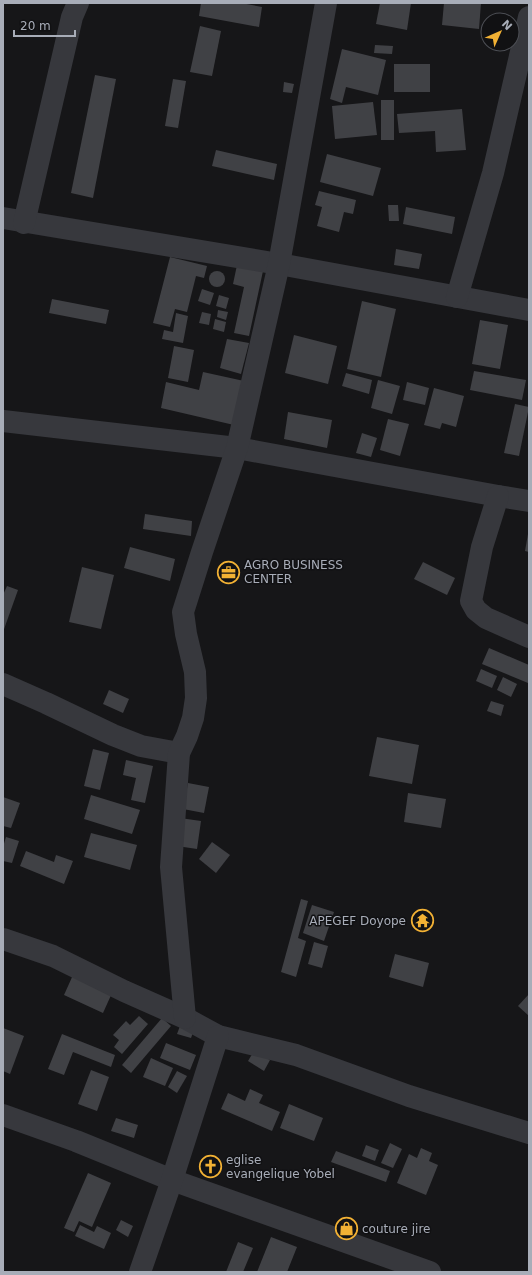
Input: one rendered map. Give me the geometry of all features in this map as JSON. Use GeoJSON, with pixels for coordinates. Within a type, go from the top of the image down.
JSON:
{"type":"FeatureCollection","features":[{"type":"Feature","properties":{"kind":"street"},"geometry":{"type":"LineString","coordinates":[[24,222],[72,17],[78,3]]}},
{"type":"Feature","properties":{"kind":"street"},"geometry":{"type":"LineString","coordinates":[[185,1018],[171,867],[178,753],[187,736],[193,718],[196,698],[195,672],[186,634],[183,612],[237,448],[279,264],[326,3]]}},
{"type":"Feature","properties":{"kind":"street"},"geometry":{"type":"LineString","coordinates":[[456,297],[493,173],[529,17]]}},
{"type":"Feature","properties":{"kind":"street"},"geometry":{"type":"LineString","coordinates":[[3,218],[279,264],[529,310]]}},
{"type":"Feature","properties":{"kind":"street"},"geometry":{"type":"LineString","coordinates":[[3,421],[237,448],[529,501]]}},
{"type":"Feature","properties":{"kind":"street"},"geometry":{"type":"LineString","coordinates":[[498,496],[482,547],[471,601],[476,610],[486,618],[529,637]]}},
{"type":"Feature","properties":{"kind":"street"},"geometry":{"type":"LineString","coordinates":[[3,684],[134,744],[178,753]]}},
{"type":"Feature","properties":{"kind":"street"},"geometry":{"type":"LineString","coordinates":[[3,939],[53,956],[124,991],[185,1018],[218,1036],[296,1055],[409,1096],[529,1133]]}},
{"type":"Feature","properties":{"kind":"street"},"geometry":{"type":"LineString","coordinates":[[140,1272],[172,1180],[218,1036]]}},
{"type":"Feature","properties":{"kind":"street"},"geometry":{"type":"LineString","coordinates":[[3,1115],[76,1141],[172,1180],[430,1272]]}},
{"type":"Feature","properties":{"kind":"building"},"geometry":{"type":"Polygon","coordinates":[[[201,3],[241,3],[262,7],[259,27],[199,16],[201,3]]]}},
{"type":"Feature","properties":{"kind":"building"},"geometry":{"type":"Polygon","coordinates":[[[380,3],[411,3],[407,30],[376,24],[380,3]]]}},
{"type":"Feature","properties":{"kind":"building"},"geometry":{"type":"Polygon","coordinates":[[[444,3],[481,3],[479,29],[442,25],[444,3]]]}},
{"type":"Feature","properties":{"kind":"building"},"geometry":{"type":"Polygon","coordinates":[[[200,26],[221,31],[212,76],[190,72],[200,26]]]}},
{"type":"Feature","properties":{"kind":"building"},"geometry":{"type":"Polygon","coordinates":[[[375,45],[393,46],[392,54],[374,53],[375,45]]]}},
{"type":"Feature","properties":{"kind":"building"},"geometry":{"type":"Polygon","coordinates":[[[342,49],[386,60],[378,95],[346,87],[342,103],[330,99],[342,49]]]}},
{"type":"Feature","properties":{"kind":"building"},"geometry":{"type":"Polygon","coordinates":[[[394,64],[430,64],[430,92],[394,92],[394,64]]]}},
{"type":"Feature","properties":{"kind":"building"},"geometry":{"type":"Polygon","coordinates":[[[95,75],[116,79],[93,198],[71,193],[95,75]]]}},
{"type":"Feature","properties":{"kind":"building"},"geometry":{"type":"Polygon","coordinates":[[[173,79],[186,81],[178,128],[165,126],[173,79]]]}},
{"type":"Feature","properties":{"kind":"building"},"geometry":{"type":"Polygon","coordinates":[[[284,82],[294,84],[292,93],[283,92],[284,82]]]}},
{"type":"Feature","properties":{"kind":"building"},"geometry":{"type":"Polygon","coordinates":[[[381,100],[394,100],[394,140],[381,140],[381,100]]]}},
{"type":"Feature","properties":{"kind":"building"},"geometry":{"type":"Polygon","coordinates":[[[373,102],[377,135],[335,139],[332,106],[373,102]]]}},
{"type":"Feature","properties":{"kind":"building"},"geometry":{"type":"Polygon","coordinates":[[[462,109],[466,150],[436,152],[435,131],[399,133],[397,114],[462,109]]]}},
{"type":"Feature","properties":{"kind":"building"},"geometry":{"type":"Polygon","coordinates":[[[216,150],[277,164],[274,180],[212,166],[216,150]]]}},
{"type":"Feature","properties":{"kind":"building"},"geometry":{"type":"Polygon","coordinates":[[[327,154],[381,168],[373,196],[320,182],[327,154]]]}},
{"type":"Feature","properties":{"kind":"building"},"geometry":{"type":"Polygon","coordinates":[[[319,191],[356,200],[353,214],[344,212],[339,232],[317,226],[322,207],[315,205],[319,191]]]}},
{"type":"Feature","properties":{"kind":"building"},"geometry":{"type":"Polygon","coordinates":[[[388,205],[398,205],[399,221],[389,221],[388,205]]]}},
{"type":"Feature","properties":{"kind":"building"},"geometry":{"type":"Polygon","coordinates":[[[406,207],[455,217],[452,234],[403,224],[406,207]]]}},
{"type":"Feature","properties":{"kind":"building"},"geometry":{"type":"Polygon","coordinates":[[[396,249],[422,254],[419,269],[394,265],[396,249]]]}},
{"type":"Feature","properties":{"kind":"building"},"geometry":{"type":"Polygon","coordinates":[[[170,257],[207,266],[204,278],[196,276],[187,312],[175,309],[170,327],[153,323],[170,257]]]}},
{"type":"Feature","properties":{"kind":"building"},"geometry":{"type":"Polygon","coordinates":[[[237,265],[263,271],[249,336],[234,333],[244,287],[233,284],[237,265]]]}},
{"type":"Feature","properties":{"kind":"building"},"geometry":{"type":"Polygon","coordinates":[[[214,271],[220,271],[225,276],[223,285],[220,287],[214,287],[209,282],[209,276],[214,271]]]}},
{"type":"Feature","properties":{"kind":"building"},"geometry":{"type":"Polygon","coordinates":[[[202,289],[214,293],[210,305],[198,301],[202,289]]]}},
{"type":"Feature","properties":{"kind":"building"},"geometry":{"type":"Polygon","coordinates":[[[219,295],[229,298],[226,309],[216,306],[219,295]]]}},
{"type":"Feature","properties":{"kind":"building"},"geometry":{"type":"Polygon","coordinates":[[[52,299],[109,310],[106,324],[49,313],[52,299]]]}},
{"type":"Feature","properties":{"kind":"building"},"geometry":{"type":"Polygon","coordinates":[[[362,301],[396,309],[381,377],[347,369],[362,301]]]}},
{"type":"Feature","properties":{"kind":"building"},"geometry":{"type":"Polygon","coordinates":[[[218,310],[228,312],[226,320],[217,317],[218,310]]]}},
{"type":"Feature","properties":{"kind":"building"},"geometry":{"type":"Polygon","coordinates":[[[202,312],[211,314],[209,325],[199,323],[202,312]]]}},
{"type":"Feature","properties":{"kind":"building"},"geometry":{"type":"Polygon","coordinates":[[[176,313],[188,316],[183,343],[162,339],[164,330],[173,332],[176,313]]]}},
{"type":"Feature","properties":{"kind":"building"},"geometry":{"type":"Polygon","coordinates":[[[215,319],[226,322],[224,332],[213,329],[215,319]]]}},
{"type":"Feature","properties":{"kind":"building"},"geometry":{"type":"Polygon","coordinates":[[[480,320],[508,325],[500,369],[472,364],[480,320]]]}},
{"type":"Feature","properties":{"kind":"building"},"geometry":{"type":"Polygon","coordinates":[[[294,335],[337,346],[328,384],[285,373],[294,335]]]}},
{"type":"Feature","properties":{"kind":"building"},"geometry":{"type":"Polygon","coordinates":[[[227,339],[249,343],[241,374],[220,368],[227,339]]]}},
{"type":"Feature","properties":{"kind":"building"},"geometry":{"type":"Polygon","coordinates":[[[174,346],[194,350],[188,382],[168,378],[174,346]]]}},
{"type":"Feature","properties":{"kind":"building"},"geometry":{"type":"Polygon","coordinates":[[[474,371],[526,380],[522,400],[470,390],[474,371]]]}},
{"type":"Feature","properties":{"kind":"building"},"geometry":{"type":"Polygon","coordinates":[[[203,372],[244,381],[234,425],[161,408],[166,382],[199,390],[203,372]]]}},
{"type":"Feature","properties":{"kind":"building"},"geometry":{"type":"Polygon","coordinates":[[[346,373],[372,380],[369,394],[342,386],[346,373]]]}},
{"type":"Feature","properties":{"kind":"building"},"geometry":{"type":"Polygon","coordinates":[[[378,380],[400,386],[392,414],[371,408],[378,380]]]}},
{"type":"Feature","properties":{"kind":"building"},"geometry":{"type":"Polygon","coordinates":[[[407,382],[429,388],[425,405],[403,400],[407,382]]]}},
{"type":"Feature","properties":{"kind":"building"},"geometry":{"type":"Polygon","coordinates":[[[434,388],[464,396],[456,427],[442,423],[440,429],[424,425],[434,388]]]}},
{"type":"Feature","properties":{"kind":"building"},"geometry":{"type":"Polygon","coordinates":[[[515,404],[529,407],[519,456],[504,453],[515,404]]]}},
{"type":"Feature","properties":{"kind":"building"},"geometry":{"type":"Polygon","coordinates":[[[288,412],[332,420],[327,448],[284,439],[288,412]]]}},
{"type":"Feature","properties":{"kind":"building"},"geometry":{"type":"Polygon","coordinates":[[[388,419],[409,424],[400,456],[380,450],[388,419]]]}},
{"type":"Feature","properties":{"kind":"building"},"geometry":{"type":"Polygon","coordinates":[[[362,433],[377,438],[371,457],[356,453],[362,433]]]}},
{"type":"Feature","properties":{"kind":"building"},"geometry":{"type":"Polygon","coordinates":[[[145,514],[192,521],[191,536],[143,529],[145,514]]]}},
{"type":"Feature","properties":{"kind":"building"},"geometry":{"type":"Polygon","coordinates":[[[529,534],[529,552],[525,551],[529,534]]]}},
{"type":"Feature","properties":{"kind":"building"},"geometry":{"type":"Polygon","coordinates":[[[130,547],[175,559],[170,581],[124,568],[130,547]]]}},
{"type":"Feature","properties":{"kind":"building"},"geometry":{"type":"Polygon","coordinates":[[[423,562],[455,578],[447,595],[414,579],[423,562]]]}},
{"type":"Feature","properties":{"kind":"building"},"geometry":{"type":"Polygon","coordinates":[[[82,567],[114,575],[101,629],[69,622],[82,567]]]}},
{"type":"Feature","properties":{"kind":"building"},"geometry":{"type":"Polygon","coordinates":[[[7,586],[18,590],[3,632],[3,595],[7,586]]]}},
{"type":"Feature","properties":{"kind":"building"},"geometry":{"type":"Polygon","coordinates":[[[489,648],[529,665],[528,683],[482,664],[489,648]]]}},
{"type":"Feature","properties":{"kind":"building"},"geometry":{"type":"Polygon","coordinates":[[[481,669],[497,676],[492,688],[476,681],[481,669]]]}},
{"type":"Feature","properties":{"kind":"building"},"geometry":{"type":"Polygon","coordinates":[[[503,677],[517,684],[511,697],[497,690],[503,677]]]}},
{"type":"Feature","properties":{"kind":"building"},"geometry":{"type":"Polygon","coordinates":[[[109,690],[129,699],[123,713],[103,704],[109,690]]]}},
{"type":"Feature","properties":{"kind":"building"},"geometry":{"type":"Polygon","coordinates":[[[491,701],[504,705],[501,716],[487,711],[491,701]]]}},
{"type":"Feature","properties":{"kind":"building"},"geometry":{"type":"Polygon","coordinates":[[[377,737],[419,745],[412,784],[369,776],[377,737]]]}},
{"type":"Feature","properties":{"kind":"building"},"geometry":{"type":"Polygon","coordinates":[[[93,749],[109,753],[100,790],[84,786],[93,749]]]}},
{"type":"Feature","properties":{"kind":"building"},"geometry":{"type":"Polygon","coordinates":[[[126,760],[153,766],[145,803],[131,800],[136,778],[123,775],[126,760]]]}},
{"type":"Feature","properties":{"kind":"building"},"geometry":{"type":"Polygon","coordinates":[[[188,783],[209,787],[204,813],[183,809],[188,783]]]}},
{"type":"Feature","properties":{"kind":"building"},"geometry":{"type":"Polygon","coordinates":[[[408,793],[446,799],[441,828],[404,822],[408,793]]]}},
{"type":"Feature","properties":{"kind":"building"},"geometry":{"type":"Polygon","coordinates":[[[91,795],[140,810],[132,834],[84,819],[91,795]]]}},
{"type":"Feature","properties":{"kind":"building"},"geometry":{"type":"Polygon","coordinates":[[[3,797],[20,803],[11,828],[3,826],[3,797]]]}},
{"type":"Feature","properties":{"kind":"building"},"geometry":{"type":"Polygon","coordinates":[[[180,818],[201,821],[197,849],[177,846],[180,818]]]}},
{"type":"Feature","properties":{"kind":"building"},"geometry":{"type":"Polygon","coordinates":[[[91,833],[137,845],[130,870],[84,857],[91,833]]]}},
{"type":"Feature","properties":{"kind":"building"},"geometry":{"type":"Polygon","coordinates":[[[6,837],[19,841],[12,863],[3,861],[3,847],[6,837]]]}},
{"type":"Feature","properties":{"kind":"building"},"geometry":{"type":"Polygon","coordinates":[[[212,842],[230,855],[216,873],[199,859],[212,842]]]}},
{"type":"Feature","properties":{"kind":"building"},"geometry":{"type":"Polygon","coordinates":[[[26,851],[54,862],[56,855],[73,861],[64,884],[20,866],[26,851]]]}},
{"type":"Feature","properties":{"kind":"building"},"geometry":{"type":"Polygon","coordinates":[[[301,899],[308,901],[298,938],[306,941],[296,977],[281,972],[301,899]]]}},
{"type":"Feature","properties":{"kind":"building"},"geometry":{"type":"Polygon","coordinates":[[[312,905],[334,912],[324,941],[303,933],[312,905]]]}},
{"type":"Feature","properties":{"kind":"building"},"geometry":{"type":"Polygon","coordinates":[[[314,942],[328,946],[322,968],[308,964],[314,942]]]}},
{"type":"Feature","properties":{"kind":"building"},"geometry":{"type":"Polygon","coordinates":[[[395,954],[429,963],[423,987],[389,977],[395,954]]]}},
{"type":"Feature","properties":{"kind":"building"},"geometry":{"type":"Polygon","coordinates":[[[73,975],[112,993],[103,1013],[64,995],[73,975]]]}},
{"type":"Feature","properties":{"kind":"building"},"geometry":{"type":"Polygon","coordinates":[[[529,994],[529,1016],[518,1006],[529,994]]]}},
{"type":"Feature","properties":{"kind":"building"},"geometry":{"type":"Polygon","coordinates":[[[139,1016],[148,1024],[122,1054],[114,1047],[119,1040],[113,1035],[126,1021],[130,1025],[139,1016]]]}},
{"type":"Feature","properties":{"kind":"building"},"geometry":{"type":"Polygon","coordinates":[[[162,1018],[171,1026],[131,1073],[122,1065],[162,1018]]]}},
{"type":"Feature","properties":{"kind":"building"},"geometry":{"type":"Polygon","coordinates":[[[180,1026],[194,1030],[191,1038],[177,1034],[180,1026]]]}},
{"type":"Feature","properties":{"kind":"building"},"geometry":{"type":"Polygon","coordinates":[[[3,1028],[24,1036],[10,1074],[3,1071],[3,1028]]]}},
{"type":"Feature","properties":{"kind":"building"},"geometry":{"type":"Polygon","coordinates":[[[62,1034],[115,1055],[111,1067],[73,1052],[64,1075],[48,1069],[62,1034]]]}},
{"type":"Feature","properties":{"kind":"building"},"geometry":{"type":"Polygon","coordinates":[[[166,1043],[196,1055],[190,1070],[160,1058],[166,1043]]]}},
{"type":"Feature","properties":{"kind":"building"},"geometry":{"type":"Polygon","coordinates":[[[254,1051],[270,1060],[264,1071],[248,1061],[254,1051]]]}},
{"type":"Feature","properties":{"kind":"building"},"geometry":{"type":"Polygon","coordinates":[[[151,1058],[173,1068],[165,1086],[143,1077],[151,1058]]]}},
{"type":"Feature","properties":{"kind":"building"},"geometry":{"type":"Polygon","coordinates":[[[91,1070],[109,1077],[97,1111],[78,1104],[91,1070]]]}},
{"type":"Feature","properties":{"kind":"building"},"geometry":{"type":"Polygon","coordinates":[[[177,1071],[187,1076],[177,1093],[168,1087],[177,1071]]]}},
{"type":"Feature","properties":{"kind":"building"},"geometry":{"type":"Polygon","coordinates":[[[250,1089],[263,1095],[259,1103],[280,1112],[272,1131],[221,1109],[228,1093],[245,1101],[250,1089]]]}},
{"type":"Feature","properties":{"kind":"building"},"geometry":{"type":"Polygon","coordinates":[[[289,1104],[323,1118],[314,1141],[280,1128],[289,1104]]]}},
{"type":"Feature","properties":{"kind":"building"},"geometry":{"type":"Polygon","coordinates":[[[116,1118],[138,1125],[134,1138],[111,1131],[116,1118]]]}},
{"type":"Feature","properties":{"kind":"building"},"geometry":{"type":"Polygon","coordinates":[[[390,1143],[402,1149],[393,1168],[381,1163],[390,1143]]]}},
{"type":"Feature","properties":{"kind":"building"},"geometry":{"type":"Polygon","coordinates":[[[366,1145],[379,1150],[375,1161],[362,1156],[366,1145]]]}},
{"type":"Feature","properties":{"kind":"building"},"geometry":{"type":"Polygon","coordinates":[[[421,1148],[432,1153],[429,1161],[438,1165],[426,1195],[397,1183],[409,1154],[417,1158],[421,1148]]]}},
{"type":"Feature","properties":{"kind":"building"},"geometry":{"type":"Polygon","coordinates":[[[336,1151],[390,1171],[386,1182],[331,1162],[336,1151]]]}},
{"type":"Feature","properties":{"kind":"building"},"geometry":{"type":"Polygon","coordinates":[[[88,1173],[111,1183],[92,1227],[79,1221],[74,1232],[64,1228],[88,1173]]]}},
{"type":"Feature","properties":{"kind":"building"},"geometry":{"type":"Polygon","coordinates":[[[121,1220],[133,1226],[128,1237],[116,1230],[121,1220]]]}},
{"type":"Feature","properties":{"kind":"building"},"geometry":{"type":"Polygon","coordinates":[[[80,1225],[94,1232],[97,1226],[111,1233],[104,1249],[75,1236],[80,1225]]]}},
{"type":"Feature","properties":{"kind":"building"},"geometry":{"type":"Polygon","coordinates":[[[271,1237],[297,1247],[287,1272],[257,1272],[271,1237]]]}},
{"type":"Feature","properties":{"kind":"building"},"geometry":{"type":"Polygon","coordinates":[[[238,1242],[253,1248],[243,1272],[226,1272],[238,1242]]]}},
{"type":"Feature","properties":{"kind":"place","name":"AGRO BUSINESS CENTER"},"geometry":{"type":"Point","coordinates":[228,572]}},
{"type":"Feature","properties":{"kind":"place","name":"APEGEF Doyope"},"geometry":{"type":"Point","coordinates":[422,921]}},
{"type":"Feature","properties":{"kind":"place","name":"eglise evangelique Yobel"},"geometry":{"type":"Point","coordinates":[211,1167]}},
{"type":"Feature","properties":{"kind":"place","name":"couture jire"},"geometry":{"type":"Point","coordinates":[347,1229]}}]}
